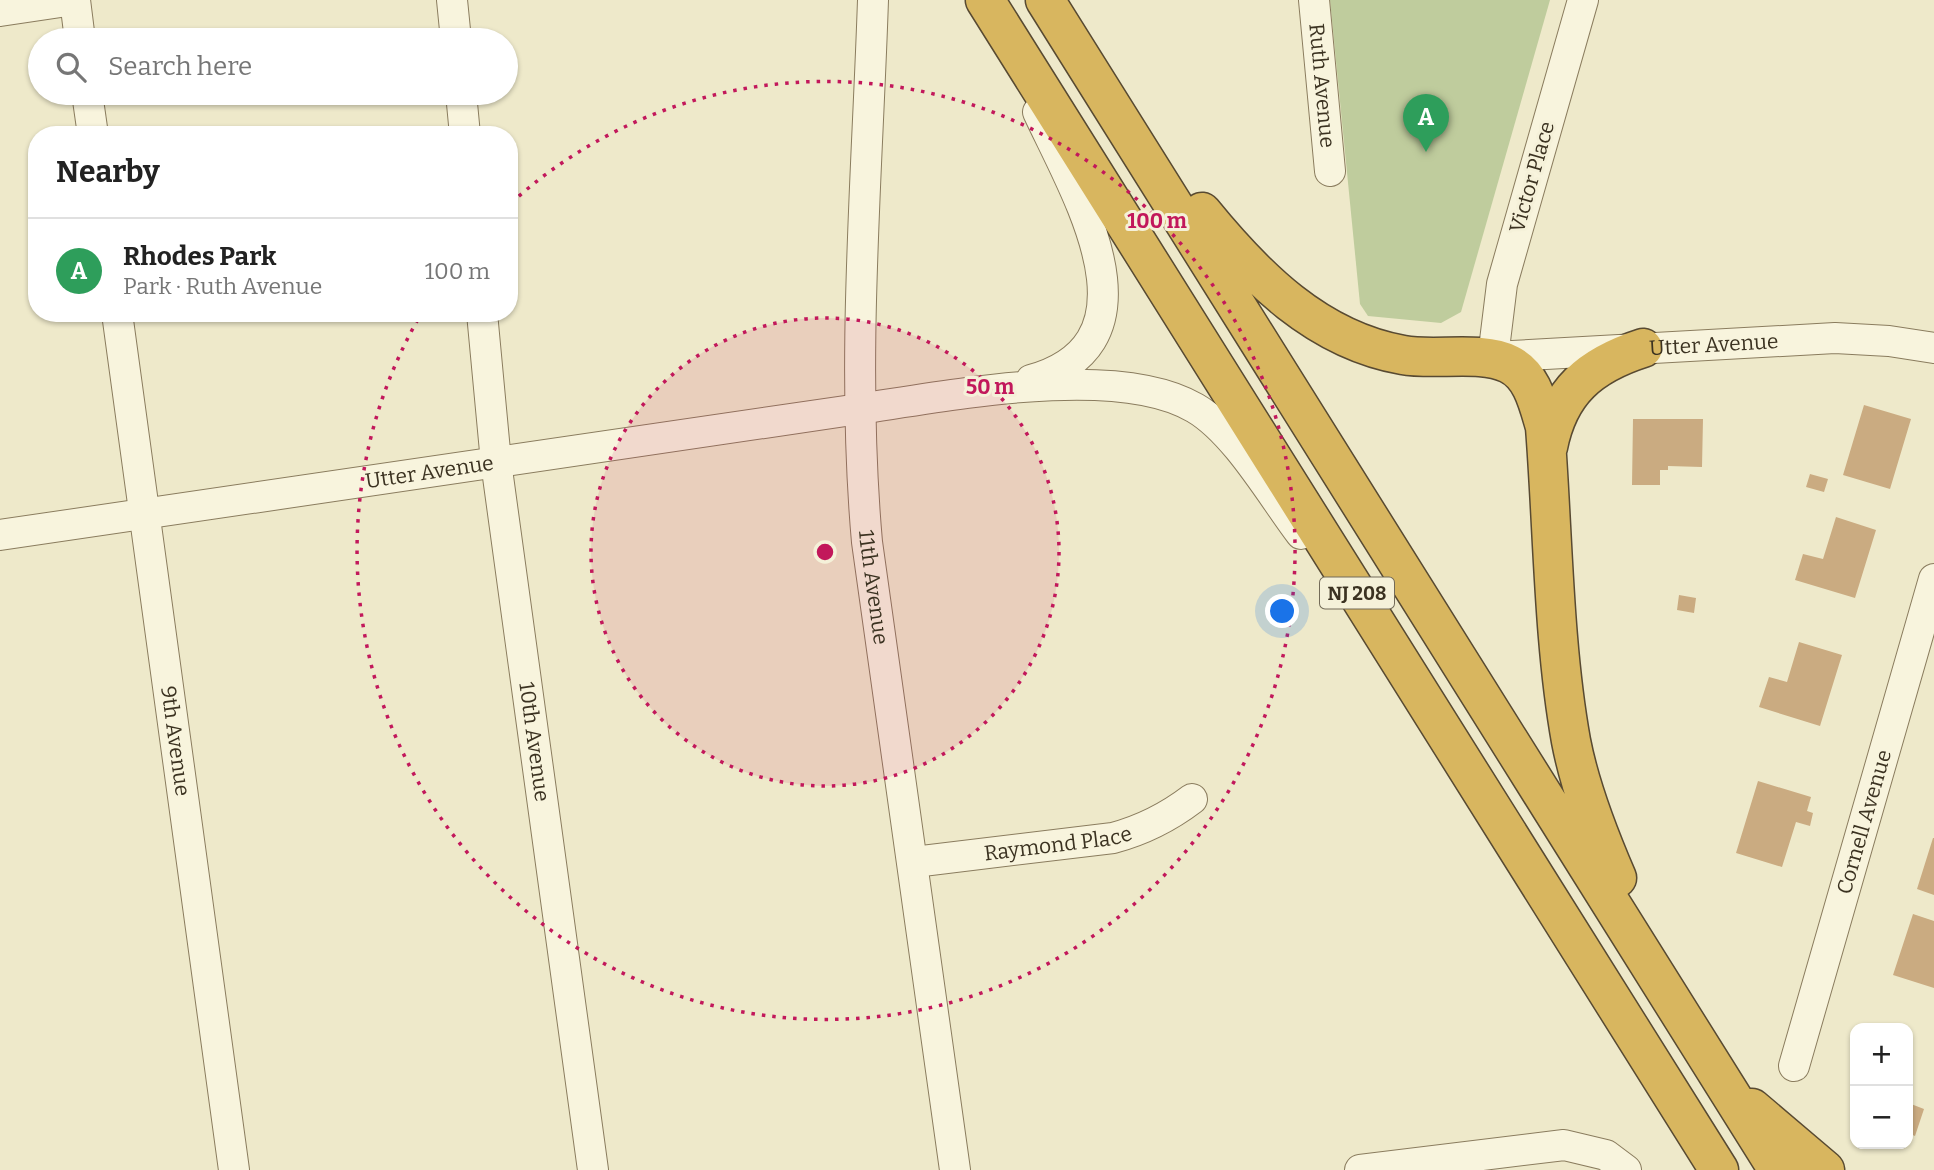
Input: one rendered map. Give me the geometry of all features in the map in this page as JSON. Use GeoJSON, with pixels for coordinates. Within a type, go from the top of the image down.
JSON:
{"type":"FeatureCollection","features":[{"type":"Feature","properties":{"kind":"highway","name":"NJ 208"},"geometry":{"type":"LineString","coordinates":[[1045,0],[1779,1170]]}},
{"type":"Feature","properties":{"kind":"highway","name":"NJ 208"},"geometry":{"type":"LineString","coordinates":[[989,8],[1719,1170]]}},
{"type":"Feature","properties":{"kind":"highway"},"geometry":{"type":"LineString","coordinates":[[1101,88],[1227,244],[1257,276],[1287,302],[1364,345],[1403,355],[1446,359],[1493,357],[1523,374],[1533,390],[1545,427],[1564,687],[1572,742],[1601,841],[1664,988]]}},
{"type":"Feature","properties":{"kind":"highway"},"geometry":{"type":"LineString","coordinates":[[1547,452],[1552,426],[1561,403],[1578,384],[1599,366],[1643,348]]}},
{"type":"Feature","properties":{"kind":"highway"},"geometry":{"type":"LineString","coordinates":[[1724,1084],[1825,1170]]}},
{"type":"Feature","properties":{"kind":"street"},"geometry":{"type":"LineString","coordinates":[[0,11],[74,0],[78,28]]}},
{"type":"Feature","properties":{"kind":"street"},"geometry":{"type":"LineString","coordinates":[[452,0],[455,28]]}},
{"type":"Feature","properties":{"kind":"street","name":"11th Avenue"},"geometry":{"type":"LineString","coordinates":[[873,0],[859,408],[867,542],[914,862],[955,1170]]}},
{"type":"Feature","properties":{"kind":"street","name":"Ruth Avenue"},"geometry":{"type":"LineString","coordinates":[[1314,0],[1330,171]]}},
{"type":"Feature","properties":{"kind":"street","name":"Victor Place"},"geometry":{"type":"LineString","coordinates":[[1493,357],[1502,284],[1583,0]]}},
{"type":"Feature","properties":{"kind":"street"},"geometry":{"type":"LineString","coordinates":[[989,8],[1083,209],[1100,258],[1104,288],[1102,314],[1095,332],[1075,358],[1046,376],[1000,389]]}},
{"type":"Feature","properties":{"kind":"street"},"geometry":{"type":"LineString","coordinates":[[89,105],[92,126]]}},
{"type":"Feature","properties":{"kind":"street"},"geometry":{"type":"LineString","coordinates":[[462,105],[464,126]]}},
{"type":"Feature","properties":{"kind":"street","name":"9th Avenue"},"geometry":{"type":"LineString","coordinates":[[118,322],[234,1170]]}},
{"type":"Feature","properties":{"kind":"street","name":"10th Avenue"},"geometry":{"type":"LineString","coordinates":[[483,322],[496,462],[593,1170]]}},
{"type":"Feature","properties":{"kind":"street","name":"Utter Avenue"},"geometry":{"type":"LineString","coordinates":[[1493,357],[1835,338],[1889,341],[1934,348]]}},
{"type":"Feature","properties":{"kind":"street"},"geometry":{"type":"LineString","coordinates":[[1000,389],[1063,385],[1137,389],[1162,392],[1197,408],[1240,452],[1424,699]]}},
{"type":"Feature","properties":{"kind":"street","name":"Utter Avenue"},"geometry":{"type":"LineString","coordinates":[[0,535],[1000,389]]}},
{"type":"Feature","properties":{"kind":"street","name":"Cornell Avenue"},"geometry":{"type":"LineString","coordinates":[[1794,1066],[1934,579]]}},
{"type":"Feature","properties":{"kind":"street","name":"Raymond Place"},"geometry":{"type":"LineString","coordinates":[[914,862],[1113,838],[1142,830],[1169,817],[1192,799]]}},
{"type":"Feature","properties":{"kind":"street"},"geometry":{"type":"LineString","coordinates":[[1360,1170],[1540,1146],[1585,1148],[1606,1155],[1626,1170]]}},
{"type":"Feature","properties":{"kind":"green space"},"geometry":{"type":"Polygon","coordinates":[[[1330,0],[1550,0],[1461,312],[1441,323],[1368,316],[1360,304],[1330,0]]]}},
{"type":"Feature","properties":{"kind":"building"},"geometry":{"type":"Polygon","coordinates":[[[1864,405],[1911,419],[1890,489],[1843,475],[1864,405]]]}},
{"type":"Feature","properties":{"kind":"building"},"geometry":{"type":"Polygon","coordinates":[[[1633,419],[1703,419],[1702,467],[1668,466],[1668,470],[1660,470],[1660,485],[1632,485],[1633,419]]]}},
{"type":"Feature","properties":{"kind":"building"},"geometry":{"type":"Polygon","coordinates":[[[1810,474],[1828,479],[1824,492],[1806,487],[1810,474]]]}},
{"type":"Feature","properties":{"kind":"building"},"geometry":{"type":"Polygon","coordinates":[[[1836,517],[1876,530],[1855,598],[1795,580],[1803,554],[1823,559],[1836,517]]]}},
{"type":"Feature","properties":{"kind":"building"},"geometry":{"type":"Polygon","coordinates":[[[1679,595],[1696,598],[1694,613],[1677,610],[1679,595]]]}},
{"type":"Feature","properties":{"kind":"building"},"geometry":{"type":"Polygon","coordinates":[[[1799,642],[1842,655],[1820,726],[1759,707],[1769,677],[1787,682],[1799,642]]]}},
{"type":"Feature","properties":{"kind":"building"},"geometry":{"type":"Polygon","coordinates":[[[1758,781],[1811,797],[1807,811],[1813,813],[1810,826],[1796,822],[1782,867],[1736,853],[1758,781]]]}},
{"type":"Feature","properties":{"kind":"building"},"geometry":{"type":"Polygon","coordinates":[[[1934,838],[1934,895],[1917,889],[1934,838]]]}},
{"type":"Feature","properties":{"kind":"building"},"geometry":{"type":"Polygon","coordinates":[[[1913,914],[1934,921],[1934,988],[1893,975],[1913,914]]]}},
{"type":"Feature","properties":{"kind":"building"},"geometry":{"type":"Polygon","coordinates":[[[1913,1105],[1924,1109],[1915,1136],[1913,1135],[1913,1105]]]}},
{"type":"Feature","properties":{"kind":"place","name":"Rhodes Park"},"geometry":{"type":"Point","coordinates":[1426,152]}}]}
